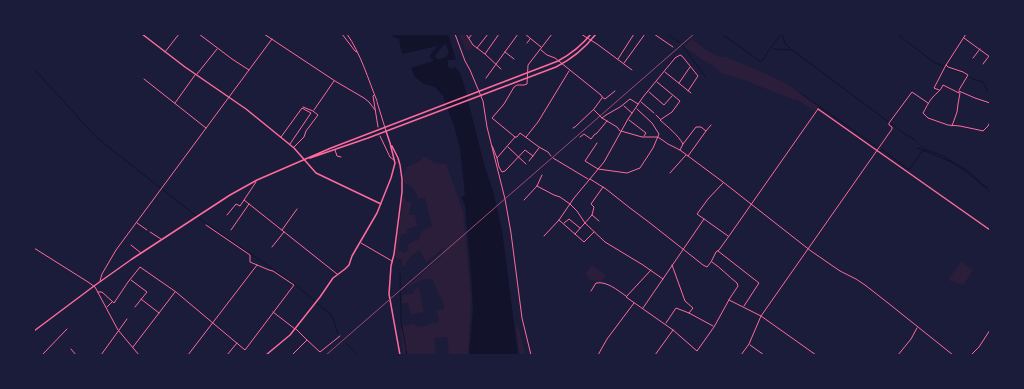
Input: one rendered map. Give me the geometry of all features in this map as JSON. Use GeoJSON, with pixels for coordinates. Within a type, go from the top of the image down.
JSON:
{"type":"FeatureCollection","features":[{"type":"Feature","properties":{"kind":"main road"},"geometry":{"type":"LineString","coordinates":[[142,34],[280,136],[294,148],[316,173],[381,204]]}},
{"type":"Feature","properties":{"kind":"main road"},"geometry":{"type":"LineString","coordinates":[[34,331],[141,253],[230,195],[257,180],[331,148],[558,61],[574,51],[591,34]]}},
{"type":"Feature","properties":{"kind":"main road"},"geometry":{"type":"LineString","coordinates":[[304,159],[335,150],[561,64],[576,54],[596,34]]}},
{"type":"Feature","properties":{"kind":"main road"},"geometry":{"type":"LineString","coordinates":[[818,109],[990,230]]}},
{"type":"Feature","properties":{"kind":"main road"},"geometry":{"type":"LineString","coordinates":[[266,355],[295,329],[320,297],[331,280],[348,266],[375,217],[394,166],[394,160],[386,131]]}},
{"type":"Feature","properties":{"kind":"main road"},"geometry":{"type":"LineString","coordinates":[[390,143],[399,162],[402,185],[392,261],[389,299],[400,355]]}},
{"type":"Feature","properties":{"kind":"street"},"geometry":{"type":"LineString","coordinates":[[165,52],[179,34]]}},
{"type":"Feature","properties":{"kind":"street"},"geometry":{"type":"LineString","coordinates":[[199,34],[249,70]]}},
{"type":"Feature","properties":{"kind":"street"},"geometry":{"type":"LineString","coordinates":[[264,34],[335,81],[364,98],[375,110]]}},
{"type":"Feature","properties":{"kind":"street"},"geometry":{"type":"LineString","coordinates":[[342,34],[355,51],[358,52]]}},
{"type":"Feature","properties":{"kind":"street"},"geometry":{"type":"LineString","coordinates":[[347,34],[358,52],[377,102],[386,131]]}},
{"type":"Feature","properties":{"kind":"street"},"geometry":{"type":"LineString","coordinates":[[455,34],[479,92],[479,96],[483,100],[491,145],[511,233],[522,318],[531,355]]}},
{"type":"Feature","properties":{"kind":"street"},"geometry":{"type":"LineString","coordinates":[[466,34],[473,45],[501,69]]}},
{"type":"Feature","properties":{"kind":"street"},"geometry":{"type":"LineString","coordinates":[[469,38],[472,34]]}},
{"type":"Feature","properties":{"kind":"street"},"geometry":{"type":"LineString","coordinates":[[477,48],[488,34]]}},
{"type":"Feature","properties":{"kind":"street"},"geometry":{"type":"LineString","coordinates":[[485,54],[499,34]]}},
{"type":"Feature","properties":{"kind":"street"},"geometry":{"type":"LineString","coordinates":[[486,78],[518,34]]}},
{"type":"Feature","properties":{"kind":"street"},"geometry":{"type":"LineString","coordinates":[[525,34],[542,47]]}},
{"type":"Feature","properties":{"kind":"street"},"geometry":{"type":"LineString","coordinates":[[515,137],[492,118],[504,104],[514,87],[517,85],[526,84],[529,64],[552,34]]}},
{"type":"Feature","properties":{"kind":"street"},"geometry":{"type":"LineString","coordinates":[[581,34],[632,70]]}},
{"type":"Feature","properties":{"kind":"street"},"geometry":{"type":"LineString","coordinates":[[618,59],[634,34]]}},
{"type":"Feature","properties":{"kind":"street"},"geometry":{"type":"LineString","coordinates":[[623,63],[645,34]]}},
{"type":"Feature","properties":{"kind":"street"},"geometry":{"type":"LineString","coordinates":[[654,34],[673,47]]}},
{"type":"Feature","properties":{"kind":"street"},"geometry":{"type":"LineString","coordinates":[[940,91],[934,88],[946,65],[966,34]]}},
{"type":"Feature","properties":{"kind":"street"},"geometry":{"type":"LineString","coordinates":[[964,37],[990,56],[983,64]]}},
{"type":"Feature","properties":{"kind":"street"},"geometry":{"type":"LineString","coordinates":[[527,43],[531,38]]}},
{"type":"Feature","properties":{"kind":"street"},"geometry":{"type":"LineString","coordinates":[[100,282],[101,277],[116,250],[272,39]]}},
{"type":"Feature","properties":{"kind":"street"},"geometry":{"type":"LineString","coordinates":[[175,103],[217,48]]}},
{"type":"Feature","properties":{"kind":"street"},"geometry":{"type":"LineString","coordinates":[[540,49],[558,61],[602,97],[606,99],[614,91]]}},
{"type":"Feature","properties":{"kind":"street"},"geometry":{"type":"LineString","coordinates":[[973,58],[980,49]]}},
{"type":"Feature","properties":{"kind":"street"},"geometry":{"type":"LineString","coordinates":[[505,52],[514,59]]}},
{"type":"Feature","properties":{"kind":"street"},"geometry":{"type":"LineString","coordinates":[[544,236],[559,220],[598,170],[632,113],[675,58],[680,55],[698,76],[688,91]]}},
{"type":"Feature","properties":{"kind":"street"},"geometry":{"type":"LineString","coordinates":[[946,65],[968,75],[959,92],[957,112],[952,126]]}},
{"type":"Feature","properties":{"kind":"street"},"geometry":{"type":"LineString","coordinates":[[679,84],[691,67]]}},
{"type":"Feature","properties":{"kind":"street"},"geometry":{"type":"LineString","coordinates":[[525,138],[538,122],[569,70]]}},
{"type":"Feature","properties":{"kind":"street"},"geometry":{"type":"LineString","coordinates":[[664,72],[691,93]]}},
{"type":"Feature","properties":{"kind":"street"},"geometry":{"type":"LineString","coordinates":[[144,79],[206,128]]}},
{"type":"Feature","properties":{"kind":"street"},"geometry":{"type":"LineString","coordinates":[[313,110],[335,81]]}},
{"type":"Feature","properties":{"kind":"street"},"geometry":{"type":"LineString","coordinates":[[656,82],[680,101],[672,112],[660,120]]}},
{"type":"Feature","properties":{"kind":"street"},"geometry":{"type":"LineString","coordinates":[[990,103],[959,93],[943,85],[940,91],[928,103],[923,113],[928,118],[952,126],[960,126],[983,131],[990,122]]}},
{"type":"Feature","properties":{"kind":"street"},"geometry":{"type":"LineString","coordinates":[[649,91],[664,105],[673,95]]}},
{"type":"Feature","properties":{"kind":"street"},"geometry":{"type":"LineString","coordinates":[[741,355],[749,344],[761,316],[892,129],[889,125],[890,123],[912,92],[928,103]]}},
{"type":"Feature","properties":{"kind":"street"},"geometry":{"type":"LineString","coordinates":[[374,94],[373,96],[378,127]]}},
{"type":"Feature","properties":{"kind":"street"},"geometry":{"type":"LineString","coordinates":[[573,128],[594,110],[602,97]]}},
{"type":"Feature","properties":{"kind":"street"},"geometry":{"type":"LineString","coordinates":[[602,118],[630,99],[639,104]]}},
{"type":"Feature","properties":{"kind":"street"},"geometry":{"type":"LineString","coordinates":[[641,102],[654,113]]}},
{"type":"Feature","properties":{"kind":"street"},"geometry":{"type":"LineString","coordinates":[[623,105],[632,113]]}},
{"type":"Feature","properties":{"kind":"street"},"geometry":{"type":"LineString","coordinates":[[294,148],[304,137],[306,131],[318,115],[313,110],[303,106]]}},
{"type":"Feature","properties":{"kind":"street"},"geometry":{"type":"LineString","coordinates":[[280,136],[302,108],[312,113],[289,144]]}},
{"type":"Feature","properties":{"kind":"street"},"geometry":{"type":"LineString","coordinates":[[597,143],[585,161],[598,170],[627,173],[640,168],[653,148],[659,133],[652,123],[636,108]]}},
{"type":"Feature","properties":{"kind":"street"},"geometry":{"type":"LineString","coordinates":[[553,158],[603,187],[707,267],[716,252],[729,236],[818,109]]}},
{"type":"Feature","properties":{"kind":"street"},"geometry":{"type":"LineString","coordinates":[[594,110],[602,118],[621,131],[642,137],[658,138],[686,154],[808,248],[888,302],[953,355]]}},
{"type":"Feature","properties":{"kind":"street"},"geometry":{"type":"LineString","coordinates":[[656,115],[676,134],[683,144]]}},
{"type":"Feature","properties":{"kind":"street"},"geometry":{"type":"LineString","coordinates":[[628,119],[646,133],[644,136]]}},
{"type":"Feature","properties":{"kind":"street"},"geometry":{"type":"LineString","coordinates":[[580,137],[584,134],[592,139],[607,121]]}},
{"type":"Feature","properties":{"kind":"street"},"geometry":{"type":"LineString","coordinates":[[688,156],[711,125]]}},
{"type":"Feature","properties":{"kind":"street"},"geometry":{"type":"LineString","coordinates":[[680,150],[696,127],[702,127],[706,131]]}},
{"type":"Feature","properties":{"kind":"street"},"geometry":{"type":"LineString","coordinates":[[497,158],[520,133],[539,148],[548,152],[551,156]]}},
{"type":"Feature","properties":{"kind":"street"},"geometry":{"type":"LineString","coordinates":[[380,136],[390,157],[394,160]]}},
{"type":"Feature","properties":{"kind":"street"},"geometry":{"type":"LineString","coordinates":[[491,145],[502,172],[505,172],[525,150],[533,156]]}},
{"type":"Feature","properties":{"kind":"street"},"geometry":{"type":"LineString","coordinates":[[507,146],[526,164]]}},
{"type":"Feature","properties":{"kind":"street"},"geometry":{"type":"LineString","coordinates":[[530,161],[539,148]]}},
{"type":"Feature","properties":{"kind":"street"},"geometry":{"type":"LineString","coordinates":[[335,150],[336,156],[341,157]]}},
{"type":"Feature","properties":{"kind":"street"},"geometry":{"type":"LineString","coordinates":[[670,173],[686,154]]}},
{"type":"Feature","properties":{"kind":"street"},"geometry":{"type":"LineString","coordinates":[[524,200],[537,186],[537,183],[542,175]]}},
{"type":"Feature","properties":{"kind":"street"},"geometry":{"type":"LineString","coordinates":[[227,215],[236,204],[240,206],[257,180]]}},
{"type":"Feature","properties":{"kind":"street"},"geometry":{"type":"LineString","coordinates":[[723,182],[697,214],[729,236]]}},
{"type":"Feature","properties":{"kind":"street"},"geometry":{"type":"LineString","coordinates":[[537,186],[560,197],[570,204],[585,223],[610,245],[663,279]]}},
{"type":"Feature","properties":{"kind":"street"},"geometry":{"type":"LineString","coordinates":[[574,234],[592,215],[594,207],[591,204],[603,187]]}},
{"type":"Feature","properties":{"kind":"street"},"geometry":{"type":"LineString","coordinates":[[244,200],[337,274]]}},
{"type":"Feature","properties":{"kind":"street"},"geometry":{"type":"LineString","coordinates":[[231,230],[249,204]]}},
{"type":"Feature","properties":{"kind":"street"},"geometry":{"type":"LineString","coordinates":[[282,230],[297,209]]}},
{"type":"Feature","properties":{"kind":"street"},"geometry":{"type":"LineString","coordinates":[[592,215],[599,221]]}},
{"type":"Feature","properties":{"kind":"street"},"geometry":{"type":"LineString","coordinates":[[564,224],[569,219],[580,228]]}},
{"type":"Feature","properties":{"kind":"street"},"geometry":{"type":"LineString","coordinates":[[642,308],[704,219]]}},
{"type":"Feature","properties":{"kind":"street"},"geometry":{"type":"LineString","coordinates":[[559,220],[584,242],[594,232]]}},
{"type":"Feature","properties":{"kind":"street"},"geometry":{"type":"LineString","coordinates":[[136,223],[147,230]]}},
{"type":"Feature","properties":{"kind":"street"},"geometry":{"type":"LineString","coordinates":[[106,308],[112,302],[114,303],[140,267],[176,292],[245,350],[294,286],[273,271],[250,262],[250,255],[206,225]]}},
{"type":"Feature","properties":{"kind":"street"},"geometry":{"type":"LineString","coordinates":[[150,232],[161,240]]}},
{"type":"Feature","properties":{"kind":"street"},"geometry":{"type":"LineString","coordinates":[[272,246],[284,232]]}},
{"type":"Feature","properties":{"kind":"street"},"geometry":{"type":"LineString","coordinates":[[360,242],[392,261]]}},
{"type":"Feature","properties":{"kind":"street"},"geometry":{"type":"LineString","coordinates":[[131,246],[141,253]]}},
{"type":"Feature","properties":{"kind":"street"},"geometry":{"type":"LineString","coordinates":[[34,248],[94,286],[118,330],[138,355]]}},
{"type":"Feature","properties":{"kind":"street"},"geometry":{"type":"LineString","coordinates":[[718,251],[759,283],[743,307]]}},
{"type":"Feature","properties":{"kind":"street"},"geometry":{"type":"LineString","coordinates":[[590,291],[596,283],[599,282],[610,285],[673,330],[697,351],[714,327],[738,287],[738,285],[722,272],[721,268],[711,262]]}},
{"type":"Feature","properties":{"kind":"street"},"geometry":{"type":"LineString","coordinates":[[672,264],[686,301],[693,308],[689,313]]}},
{"type":"Feature","properties":{"kind":"street"},"geometry":{"type":"LineString","coordinates":[[188,355],[258,265]]}},
{"type":"Feature","properties":{"kind":"street"},"geometry":{"type":"LineString","coordinates":[[626,297],[650,270]]}},
{"type":"Feature","properties":{"kind":"street"},"geometry":{"type":"LineString","coordinates":[[131,279],[147,292],[135,307]]}},
{"type":"Feature","properties":{"kind":"street"},"geometry":{"type":"LineString","coordinates":[[98,292],[102,292],[112,302]]}},
{"type":"Feature","properties":{"kind":"street"},"geometry":{"type":"LineString","coordinates":[[132,348],[176,292]]}},
{"type":"Feature","properties":{"kind":"street"},"geometry":{"type":"LineString","coordinates":[[141,299],[160,314]]}},
{"type":"Feature","properties":{"kind":"street"},"geometry":{"type":"LineString","coordinates":[[729,300],[761,316],[816,355]]}},
{"type":"Feature","properties":{"kind":"street"},"geometry":{"type":"LineString","coordinates":[[598,355],[607,339],[635,303]]}},
{"type":"Feature","properties":{"kind":"street"},"geometry":{"type":"LineString","coordinates":[[665,324],[676,308],[689,313],[714,327]]}},
{"type":"Feature","properties":{"kind":"street"},"geometry":{"type":"LineString","coordinates":[[273,312],[295,329],[320,352],[340,336]]}},
{"type":"Feature","properties":{"kind":"street"},"geometry":{"type":"LineString","coordinates":[[101,355],[127,319]]}},
{"type":"Feature","properties":{"kind":"street"},"geometry":{"type":"LineString","coordinates":[[898,355],[911,339],[917,327]]}},
{"type":"Feature","properties":{"kind":"street"},"geometry":{"type":"LineString","coordinates":[[42,355],[66,329]]}},
{"type":"Feature","properties":{"kind":"street"},"geometry":{"type":"LineString","coordinates":[[656,355],[673,330]]}},
{"type":"Feature","properties":{"kind":"street"},"geometry":{"type":"LineString","coordinates":[[971,355],[979,347],[990,330]]}},
{"type":"Feature","properties":{"kind":"street"},"geometry":{"type":"LineString","coordinates":[[292,355],[307,340]]}},
{"type":"Feature","properties":{"kind":"street"},"geometry":{"type":"LineString","coordinates":[[227,355],[237,343]]}},
{"type":"Feature","properties":{"kind":"street"},"geometry":{"type":"LineString","coordinates":[[749,344],[764,355]]}},
{"type":"Feature","properties":{"kind":"street"},"geometry":{"type":"LineString","coordinates":[[71,349],[76,355]]}},
{"type":"Feature","properties":{"kind":"shaded area"},"geometry":{"type":"Polygon","coordinates":[[[392,34],[448,34],[456,60],[448,60],[448,66],[451,69],[455,67],[460,73],[464,85],[484,164],[494,194],[502,230],[518,355],[469,355],[473,310],[465,205],[461,197],[465,195],[460,149],[455,129],[443,96],[435,87],[424,84],[415,77],[411,68],[446,57],[449,53],[446,44],[402,54],[399,39],[393,37],[392,34]]]}},
{"type":"Feature","properties":{"kind":"shaded area"},"geometry":{"type":"Polygon","coordinates":[[[459,34],[465,34],[473,47],[470,50],[468,49],[466,51],[459,34]]]}},
{"type":"Feature","properties":{"kind":"shaded area"},"geometry":{"type":"Polygon","coordinates":[[[692,39],[706,50],[719,57],[726,57],[765,73],[794,88],[818,106],[815,111],[796,99],[794,100],[744,80],[721,73],[712,65],[684,47],[692,39]]]}},
{"type":"Feature","properties":{"kind":"shaded area"},"geometry":{"type":"Polygon","coordinates":[[[423,157],[435,163],[446,164],[463,211],[471,298],[468,355],[449,355],[447,337],[434,338],[436,354],[442,355],[403,355],[400,330],[403,326],[412,324],[419,327],[439,322],[437,311],[444,309],[444,305],[432,279],[420,280],[407,288],[442,256],[443,246],[441,250],[426,262],[419,250],[409,258],[404,267],[402,260],[395,257],[403,198],[405,197],[405,201],[411,202],[409,215],[415,215],[417,226],[407,229],[407,234],[401,234],[398,251],[405,253],[408,249],[407,245],[415,240],[418,241],[422,231],[432,226],[425,198],[418,198],[413,188],[404,183],[403,173],[407,167],[415,164],[423,157]]]}},
{"type":"Feature","properties":{"kind":"shaded area"},"geometry":{"type":"Polygon","coordinates":[[[961,262],[973,270],[963,285],[948,280],[961,262]]]}},
{"type":"Feature","properties":{"kind":"shaded area"},"geometry":{"type":"Polygon","coordinates":[[[592,265],[606,275],[601,282],[590,280],[585,274],[592,265]]]}},
{"type":"Feature","properties":{"kind":"shaded area"},"geometry":{"type":"Polygon","coordinates":[[[419,287],[424,312],[411,314],[408,303],[402,303],[403,295],[414,293],[413,290],[419,287]]]}},
{"type":"Feature","properties":{"kind":"shaded area"},"geometry":{"type":"Polygon","coordinates":[[[518,326],[525,355],[520,355],[519,351],[516,327],[518,326]]]}},
{"type":"Feature","properties":{"kind":"waterway"},"geometry":{"type":"LineString","coordinates":[[438,63],[432,56],[444,41],[444,37],[441,34]]}},
{"type":"Feature","properties":{"kind":"waterway"},"geometry":{"type":"LineString","coordinates":[[667,34],[680,43]]}},
{"type":"Feature","properties":{"kind":"waterway"},"geometry":{"type":"LineString","coordinates":[[722,34],[761,62],[781,35],[778,34]]}},
{"type":"Feature","properties":{"kind":"waterway"},"geometry":{"type":"LineString","coordinates":[[897,34],[935,63],[944,66]]}},
{"type":"Feature","properties":{"kind":"waterway"},"geometry":{"type":"LineString","coordinates":[[783,36],[785,44],[790,48]]}},
{"type":"Feature","properties":{"kind":"waterway"},"geometry":{"type":"LineString","coordinates":[[682,45],[705,76]]}},
{"type":"Feature","properties":{"kind":"waterway"},"geometry":{"type":"LineString","coordinates":[[774,49],[791,49],[906,135],[914,139],[924,149],[943,156],[968,171],[987,188],[990,184]]}},
{"type":"Feature","properties":{"kind":"waterway"},"geometry":{"type":"LineString","coordinates":[[669,64],[673,58]]}},
{"type":"Feature","properties":{"kind":"waterway"},"geometry":{"type":"LineString","coordinates":[[946,67],[983,82],[987,90],[990,91]]}},
{"type":"Feature","properties":{"kind":"waterway"},"geometry":{"type":"LineString","coordinates":[[34,69],[97,138],[204,222],[293,283],[315,301]]}},
{"type":"Feature","properties":{"kind":"waterway"},"geometry":{"type":"LineString","coordinates":[[800,93],[877,147]]}},
{"type":"Feature","properties":{"kind":"waterway"},"geometry":{"type":"LineString","coordinates":[[918,148],[951,162],[967,172],[990,192]]}},
{"type":"Feature","properties":{"kind":"waterway"},"geometry":{"type":"LineString","coordinates":[[881,149],[908,169],[910,169],[921,152],[924,151]]}},
{"type":"Feature","properties":{"kind":"waterway"},"geometry":{"type":"LineString","coordinates":[[400,274],[401,321],[407,355]]}},
{"type":"Feature","properties":{"kind":"waterway"},"geometry":{"type":"LineString","coordinates":[[317,303],[332,316],[338,334]]}},
{"type":"Feature","properties":{"kind":"waterway"},"geometry":{"type":"LineString","coordinates":[[347,344],[357,355]]}},
{"type":"Feature","properties":{"kind":"railway"},"geometry":{"type":"LineString","coordinates":[[326,355],[694,34]]}}]}
